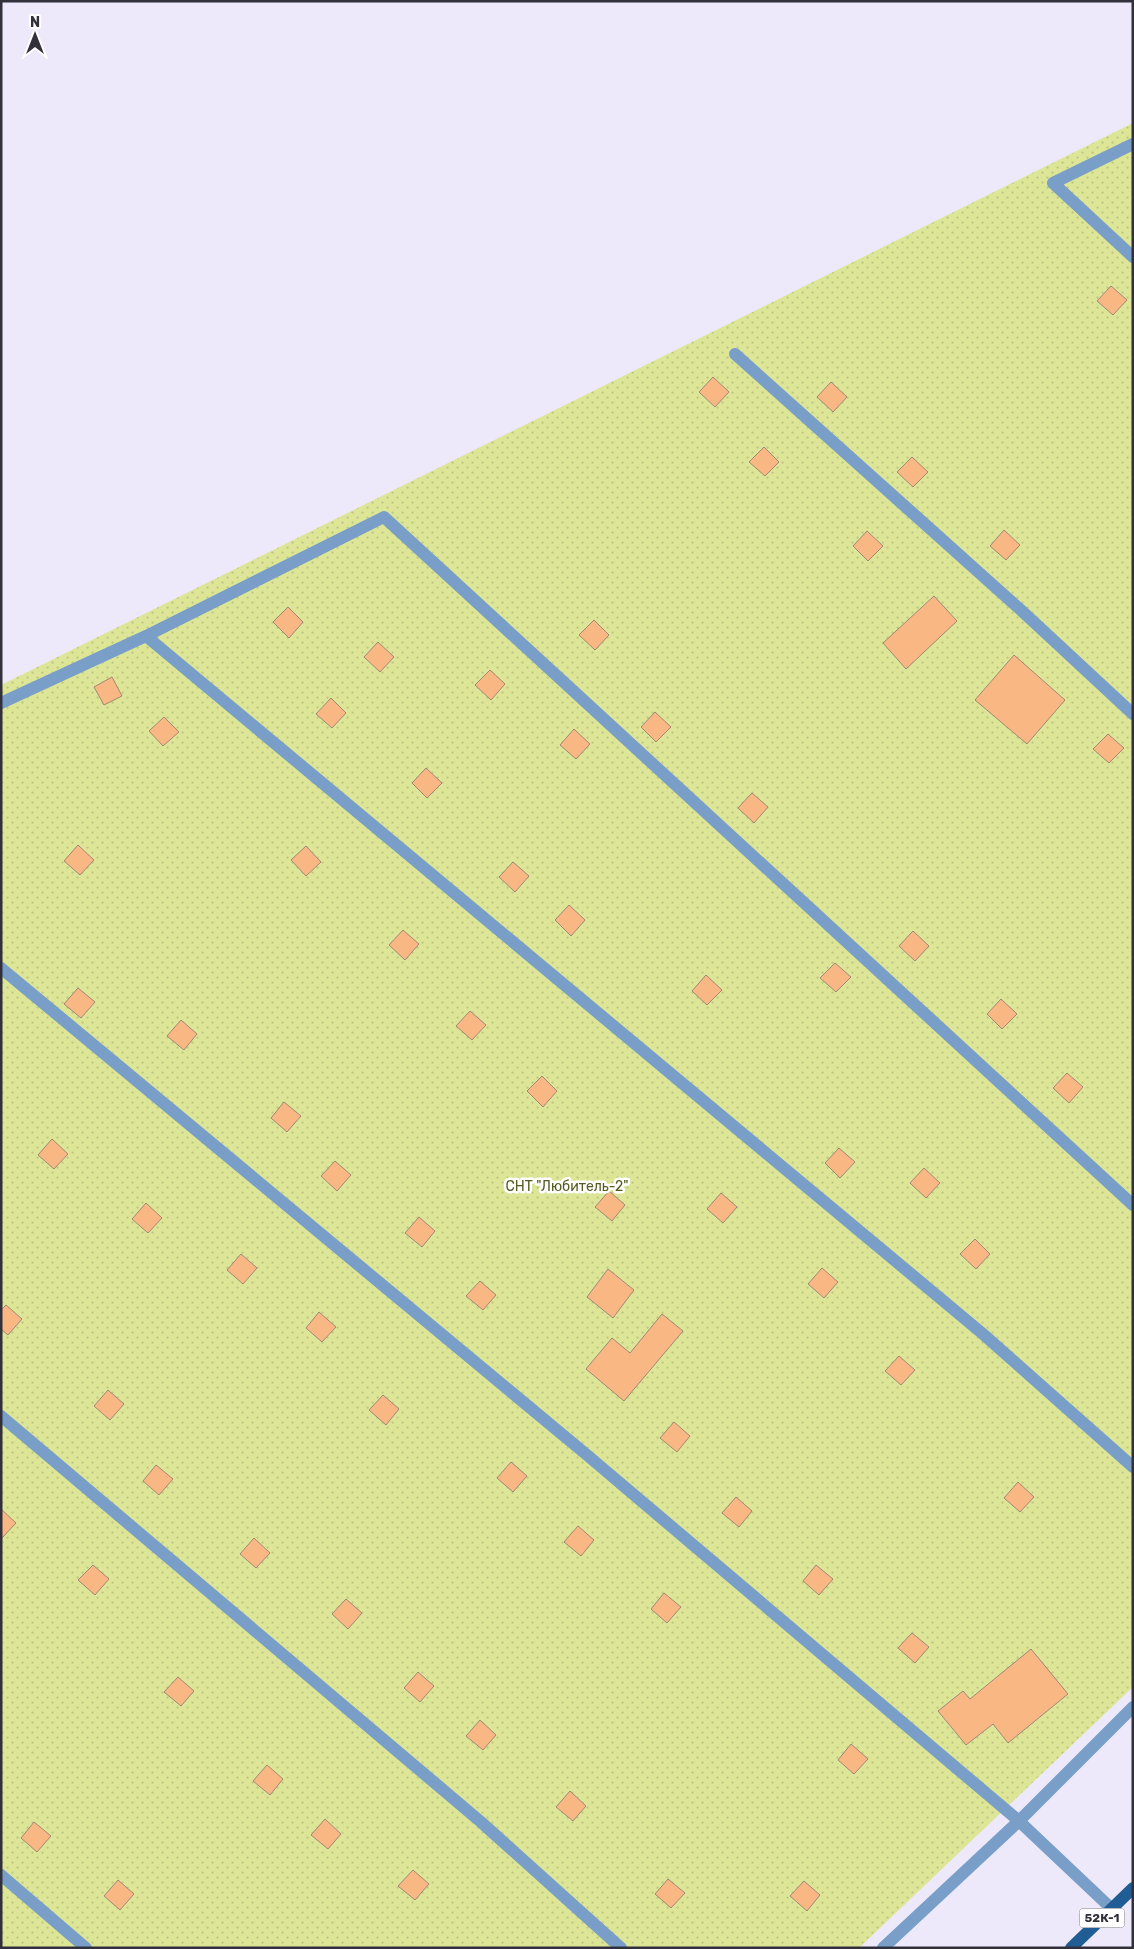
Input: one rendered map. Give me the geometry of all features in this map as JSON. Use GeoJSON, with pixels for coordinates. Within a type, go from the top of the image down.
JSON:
{"type":"FeatureCollection","features":[{"type":"Feature","properties":{"kind":"main road","name":"52К-1"},"geometry":{"type":"LineString","coordinates":[[1071,1948],[1133,1888]]}},
{"type":"Feature","properties":{"kind":"lane"},"geometry":{"type":"LineString","coordinates":[[1133,144],[1053,183],[1133,257]]}},
{"type":"Feature","properties":{"kind":"lane"},"geometry":{"type":"LineString","coordinates":[[735,354],[1023,612],[1133,714]]}},
{"type":"Feature","properties":{"kind":"lane"},"geometry":{"type":"LineString","coordinates":[[1,703],[146,636],[384,518],[1133,1205]]}},
{"type":"Feature","properties":{"kind":"lane"},"geometry":{"type":"LineString","coordinates":[[146,636],[983,1334],[1133,1467]]}},
{"type":"Feature","properties":{"kind":"lane"},"geometry":{"type":"LineString","coordinates":[[1,968],[587,1455],[1019,1821],[1112,1909]]}},
{"type":"Feature","properties":{"kind":"lane"},"geometry":{"type":"LineString","coordinates":[[1,1416],[481,1822],[621,1948]]}},
{"type":"Feature","properties":{"kind":"lane"},"geometry":{"type":"LineString","coordinates":[[883,1948],[1019,1821],[1133,1707]]}},
{"type":"Feature","properties":{"kind":"lane"},"geometry":{"type":"LineString","coordinates":[[1,1875],[86,1948]]}},
{"type":"Feature","properties":{"kind":"green space","name":"СНТ \"Любитель-2\""},"geometry":{"type":"Polygon","coordinates":[[[1133,123],[1133,1687],[859,1948],[1,1948],[1,685],[1133,123]]]}},
{"type":"Feature","properties":{"kind":"building"},"geometry":{"type":"Polygon","coordinates":[[[1111,286],[1127,300],[1113,315],[1097,301],[1111,286]]]}},
{"type":"Feature","properties":{"kind":"building"},"geometry":{"type":"Polygon","coordinates":[[[713,377],[729,392],[715,407],[699,392],[713,377]]]}},
{"type":"Feature","properties":{"kind":"building"},"geometry":{"type":"Polygon","coordinates":[[[831,382],[847,397],[833,412],[817,397],[831,382]]]}},
{"type":"Feature","properties":{"kind":"building"},"geometry":{"type":"Polygon","coordinates":[[[764,447],[779,462],[765,476],[749,462],[764,447]]]}},
{"type":"Feature","properties":{"kind":"building"},"geometry":{"type":"Polygon","coordinates":[[[912,457],[928,472],[913,487],[897,472],[912,457]]]}},
{"type":"Feature","properties":{"kind":"building"},"geometry":{"type":"Polygon","coordinates":[[[1004,530],[1020,545],[1006,560],[990,546],[1004,530]]]}},
{"type":"Feature","properties":{"kind":"building"},"geometry":{"type":"Polygon","coordinates":[[[867,531],[883,546],[868,561],[853,546],[867,531]]]}},
{"type":"Feature","properties":{"kind":"building"},"geometry":{"type":"Polygon","coordinates":[[[934,596],[957,621],[906,669],[883,643],[934,596]]]}},
{"type":"Feature","properties":{"kind":"building"},"geometry":{"type":"Polygon","coordinates":[[[288,607],[303,622],[289,638],[273,622],[288,607]]]}},
{"type":"Feature","properties":{"kind":"building"},"geometry":{"type":"Polygon","coordinates":[[[594,620],[609,635],[595,650],[579,635],[594,620]]]}},
{"type":"Feature","properties":{"kind":"building"},"geometry":{"type":"Polygon","coordinates":[[[378,642],[394,657],[380,672],[364,657],[378,642]]]}},
{"type":"Feature","properties":{"kind":"building"},"geometry":{"type":"Polygon","coordinates":[[[1014,655],[1065,700],[1027,744],[975,700],[1014,655]]]}},
{"type":"Feature","properties":{"kind":"building"},"geometry":{"type":"Polygon","coordinates":[[[490,670],[505,684],[491,700],[475,685],[490,670]]]}},
{"type":"Feature","properties":{"kind":"building"},"geometry":{"type":"Polygon","coordinates":[[[112,677],[122,696],[104,705],[94,687],[112,677]]]}},
{"type":"Feature","properties":{"kind":"building"},"geometry":{"type":"Polygon","coordinates":[[[331,698],[346,713],[332,728],[316,714],[331,698]]]}},
{"type":"Feature","properties":{"kind":"building"},"geometry":{"type":"Polygon","coordinates":[[[655,712],[671,727],[656,742],[641,727],[655,712]]]}},
{"type":"Feature","properties":{"kind":"building"},"geometry":{"type":"Polygon","coordinates":[[[164,717],[179,732],[163,746],[149,731],[164,717]]]}},
{"type":"Feature","properties":{"kind":"building"},"geometry":{"type":"Polygon","coordinates":[[[574,729],[590,744],[576,759],[560,745],[574,729]]]}},
{"type":"Feature","properties":{"kind":"building"},"geometry":{"type":"Polygon","coordinates":[[[1108,734],[1124,748],[1109,763],[1093,749],[1108,734]]]}},
{"type":"Feature","properties":{"kind":"building"},"geometry":{"type":"Polygon","coordinates":[[[426,768],[442,783],[427,798],[412,783],[426,768]]]}},
{"type":"Feature","properties":{"kind":"building"},"geometry":{"type":"Polygon","coordinates":[[[752,793],[768,807],[754,823],[738,808],[752,793]]]}},
{"type":"Feature","properties":{"kind":"building"},"geometry":{"type":"Polygon","coordinates":[[[78,845],[94,860],[80,875],[64,861],[78,845]]]}},
{"type":"Feature","properties":{"kind":"building"},"geometry":{"type":"Polygon","coordinates":[[[306,846],[321,862],[306,876],[291,860],[306,846]]]}},
{"type":"Feature","properties":{"kind":"building"},"geometry":{"type":"Polygon","coordinates":[[[513,862],[529,876],[515,892],[499,877],[513,862]]]}},
{"type":"Feature","properties":{"kind":"building"},"geometry":{"type":"Polygon","coordinates":[[[569,905],[585,920],[571,936],[555,920],[569,905]]]}},
{"type":"Feature","properties":{"kind":"building"},"geometry":{"type":"Polygon","coordinates":[[[403,930],[419,944],[405,960],[389,945],[403,930]]]}},
{"type":"Feature","properties":{"kind":"building"},"geometry":{"type":"Polygon","coordinates":[[[913,931],[929,946],[915,961],[899,946],[913,931]]]}},
{"type":"Feature","properties":{"kind":"building"},"geometry":{"type":"Polygon","coordinates":[[[835,963],[851,977],[836,992],[820,978],[835,963]]]}},
{"type":"Feature","properties":{"kind":"building"},"geometry":{"type":"Polygon","coordinates":[[[706,975],[722,990],[707,1005],[692,991],[706,975]]]}},
{"type":"Feature","properties":{"kind":"building"},"geometry":{"type":"Polygon","coordinates":[[[78,988],[95,1002],[81,1018],[64,1004],[78,988]]]}},
{"type":"Feature","properties":{"kind":"building"},"geometry":{"type":"Polygon","coordinates":[[[1001,999],[1017,1014],[1002,1029],[987,1014],[1001,999]]]}},
{"type":"Feature","properties":{"kind":"building"},"geometry":{"type":"Polygon","coordinates":[[[470,1011],[486,1025],[472,1040],[456,1026],[470,1011]]]}},
{"type":"Feature","properties":{"kind":"building"},"geometry":{"type":"Polygon","coordinates":[[[181,1020],[197,1034],[184,1050],[167,1036],[181,1020]]]}},
{"type":"Feature","properties":{"kind":"building"},"geometry":{"type":"Polygon","coordinates":[[[1067,1073],[1083,1087],[1069,1103],[1053,1088],[1067,1073]]]}},
{"type":"Feature","properties":{"kind":"building"},"geometry":{"type":"Polygon","coordinates":[[[542,1076],[557,1091],[543,1107],[527,1091],[542,1076]]]}},
{"type":"Feature","properties":{"kind":"building"},"geometry":{"type":"Polygon","coordinates":[[[284,1102],[301,1116],[287,1132],[271,1118],[284,1102]]]}},
{"type":"Feature","properties":{"kind":"building"},"geometry":{"type":"Polygon","coordinates":[[[52,1139],[68,1154],[54,1169],[38,1155],[52,1139]]]}},
{"type":"Feature","properties":{"kind":"building"},"geometry":{"type":"Polygon","coordinates":[[[839,1148],[855,1162],[840,1178],[825,1163],[839,1148]]]}},
{"type":"Feature","properties":{"kind":"building"},"geometry":{"type":"Polygon","coordinates":[[[335,1161],[351,1175],[337,1191],[321,1176],[335,1161]]]}},
{"type":"Feature","properties":{"kind":"building"},"geometry":{"type":"Polygon","coordinates":[[[924,1168],[940,1183],[926,1198],[910,1183],[924,1168]]]}},
{"type":"Feature","properties":{"kind":"building"},"geometry":{"type":"Polygon","coordinates":[[[609,1191],[625,1205],[612,1221],[595,1207],[609,1191]]]}},
{"type":"Feature","properties":{"kind":"building"},"geometry":{"type":"Polygon","coordinates":[[[721,1193],[737,1207],[723,1223],[707,1209],[721,1193]]]}},
{"type":"Feature","properties":{"kind":"building"},"geometry":{"type":"Polygon","coordinates":[[[146,1203],[162,1218],[148,1233],[132,1219],[146,1203]]]}},
{"type":"Feature","properties":{"kind":"building"},"geometry":{"type":"Polygon","coordinates":[[[419,1217],[435,1231],[422,1247],[405,1233],[419,1217]]]}},
{"type":"Feature","properties":{"kind":"building"},"geometry":{"type":"Polygon","coordinates":[[[975,1239],[990,1254],[976,1269],[960,1254],[975,1239]]]}},
{"type":"Feature","properties":{"kind":"building"},"geometry":{"type":"Polygon","coordinates":[[[241,1254],[257,1268],[243,1284],[227,1270],[241,1254]]]}},
{"type":"Feature","properties":{"kind":"building"},"geometry":{"type":"Polygon","coordinates":[[[822,1268],[838,1282],[824,1298],[808,1284],[822,1268]]]}},
{"type":"Feature","properties":{"kind":"building"},"geometry":{"type":"Polygon","coordinates":[[[608,1269],[634,1290],[613,1318],[587,1297],[608,1269]]]}},
{"type":"Feature","properties":{"kind":"building"},"geometry":{"type":"Polygon","coordinates":[[[480,1281],[496,1295],[483,1310],[466,1296],[480,1281]]]}},
{"type":"Feature","properties":{"kind":"building"},"geometry":{"type":"Polygon","coordinates":[[[6,1305],[22,1319],[8,1335],[1,1329],[1,1310],[6,1305]]]}},
{"type":"Feature","properties":{"kind":"building"},"geometry":{"type":"Polygon","coordinates":[[[319,1312],[336,1327],[322,1342],[306,1328],[319,1312]]]}},
{"type":"Feature","properties":{"kind":"building"},"geometry":{"type":"Polygon","coordinates":[[[662,1314],[683,1331],[624,1401],[586,1369],[612,1338],[630,1353],[662,1314]]]}},
{"type":"Feature","properties":{"kind":"building"},"geometry":{"type":"Polygon","coordinates":[[[899,1356],[915,1370],[901,1385],[885,1371],[899,1356]]]}},
{"type":"Feature","properties":{"kind":"building"},"geometry":{"type":"Polygon","coordinates":[[[108,1390],[124,1404],[110,1420],[94,1406],[108,1390]]]}},
{"type":"Feature","properties":{"kind":"building"},"geometry":{"type":"Polygon","coordinates":[[[383,1395],[399,1409],[386,1425],[369,1410],[383,1395]]]}},
{"type":"Feature","properties":{"kind":"building"},"geometry":{"type":"Polygon","coordinates":[[[674,1422],[690,1436],[677,1452],[660,1438],[674,1422]]]}},
{"type":"Feature","properties":{"kind":"building"},"geometry":{"type":"Polygon","coordinates":[[[511,1462],[527,1476],[513,1492],[497,1478],[511,1462]]]}},
{"type":"Feature","properties":{"kind":"building"},"geometry":{"type":"Polygon","coordinates":[[[156,1465],[173,1479],[159,1495],[143,1481],[156,1465]]]}},
{"type":"Feature","properties":{"kind":"building"},"geometry":{"type":"Polygon","coordinates":[[[1018,1482],[1034,1497],[1020,1512],[1004,1498],[1018,1482]]]}},
{"type":"Feature","properties":{"kind":"building"},"geometry":{"type":"Polygon","coordinates":[[[736,1497],[752,1511],[739,1527],[722,1513],[736,1497]]]}},
{"type":"Feature","properties":{"kind":"building"},"geometry":{"type":"Polygon","coordinates":[[[1,1509],[16,1523],[2,1538],[1,1537],[1,1509]]]}},
{"type":"Feature","properties":{"kind":"building"},"geometry":{"type":"Polygon","coordinates":[[[578,1526],[594,1540],[581,1556],[564,1542],[578,1526]]]}},
{"type":"Feature","properties":{"kind":"building"},"geometry":{"type":"Polygon","coordinates":[[[254,1538],[270,1553],[256,1568],[240,1554],[254,1538]]]}},
{"type":"Feature","properties":{"kind":"building"},"geometry":{"type":"Polygon","coordinates":[[[93,1565],[109,1579],[95,1595],[78,1580],[93,1565]]]}},
{"type":"Feature","properties":{"kind":"building"},"geometry":{"type":"Polygon","coordinates":[[[816,1565],[833,1579],[819,1595],[803,1581],[816,1565]]]}},
{"type":"Feature","properties":{"kind":"building"},"geometry":{"type":"Polygon","coordinates":[[[664,1593],[681,1607],[667,1623],[651,1609],[664,1593]]]}},
{"type":"Feature","properties":{"kind":"building"},"geometry":{"type":"Polygon","coordinates":[[[346,1599],[362,1613],[348,1629],[332,1614],[346,1599]]]}},
{"type":"Feature","properties":{"kind":"building"},"geometry":{"type":"Polygon","coordinates":[[[912,1633],[929,1647],[915,1663],[898,1648],[912,1633]]]}},
{"type":"Feature","properties":{"kind":"building"},"geometry":{"type":"Polygon","coordinates":[[[1031,1649],[1068,1694],[1008,1743],[993,1724],[966,1745],[938,1711],[963,1691],[970,1699],[1031,1649]]]}},
{"type":"Feature","properties":{"kind":"building"},"geometry":{"type":"Polygon","coordinates":[[[418,1672],[434,1686],[420,1702],[404,1688],[418,1672]]]}},
{"type":"Feature","properties":{"kind":"building"},"geometry":{"type":"Polygon","coordinates":[[[178,1677],[194,1691],[181,1706],[164,1692],[178,1677]]]}},
{"type":"Feature","properties":{"kind":"building"},"geometry":{"type":"Polygon","coordinates":[[[480,1720],[496,1735],[483,1750],[466,1736],[480,1720]]]}},
{"type":"Feature","properties":{"kind":"building"},"geometry":{"type":"Polygon","coordinates":[[[851,1744],[868,1759],[854,1774],[838,1760],[851,1744]]]}},
{"type":"Feature","properties":{"kind":"building"},"geometry":{"type":"Polygon","coordinates":[[[267,1765],[283,1779],[270,1795],[253,1781],[267,1765]]]}},
{"type":"Feature","properties":{"kind":"building"},"geometry":{"type":"Polygon","coordinates":[[[570,1791],[586,1806],[573,1821],[556,1807],[570,1791]]]}},
{"type":"Feature","properties":{"kind":"building"},"geometry":{"type":"Polygon","coordinates":[[[325,1819],[341,1834],[328,1849],[311,1835],[325,1819]]]}},
{"type":"Feature","properties":{"kind":"building"},"geometry":{"type":"Polygon","coordinates":[[[34,1822],[51,1836],[37,1852],[21,1838],[34,1822]]]}},
{"type":"Feature","properties":{"kind":"building"},"geometry":{"type":"Polygon","coordinates":[[[413,1870],[429,1884],[415,1900],[398,1886],[413,1870]]]}},
{"type":"Feature","properties":{"kind":"building"},"geometry":{"type":"Polygon","coordinates":[[[668,1879],[685,1893],[671,1908],[655,1894],[668,1879]]]}},
{"type":"Feature","properties":{"kind":"building"},"geometry":{"type":"Polygon","coordinates":[[[118,1880],[134,1894],[120,1910],[104,1896],[118,1880]]]}},
{"type":"Feature","properties":{"kind":"building"},"geometry":{"type":"Polygon","coordinates":[[[804,1881],[820,1895],[807,1911],[790,1896],[804,1881]]]}}]}
